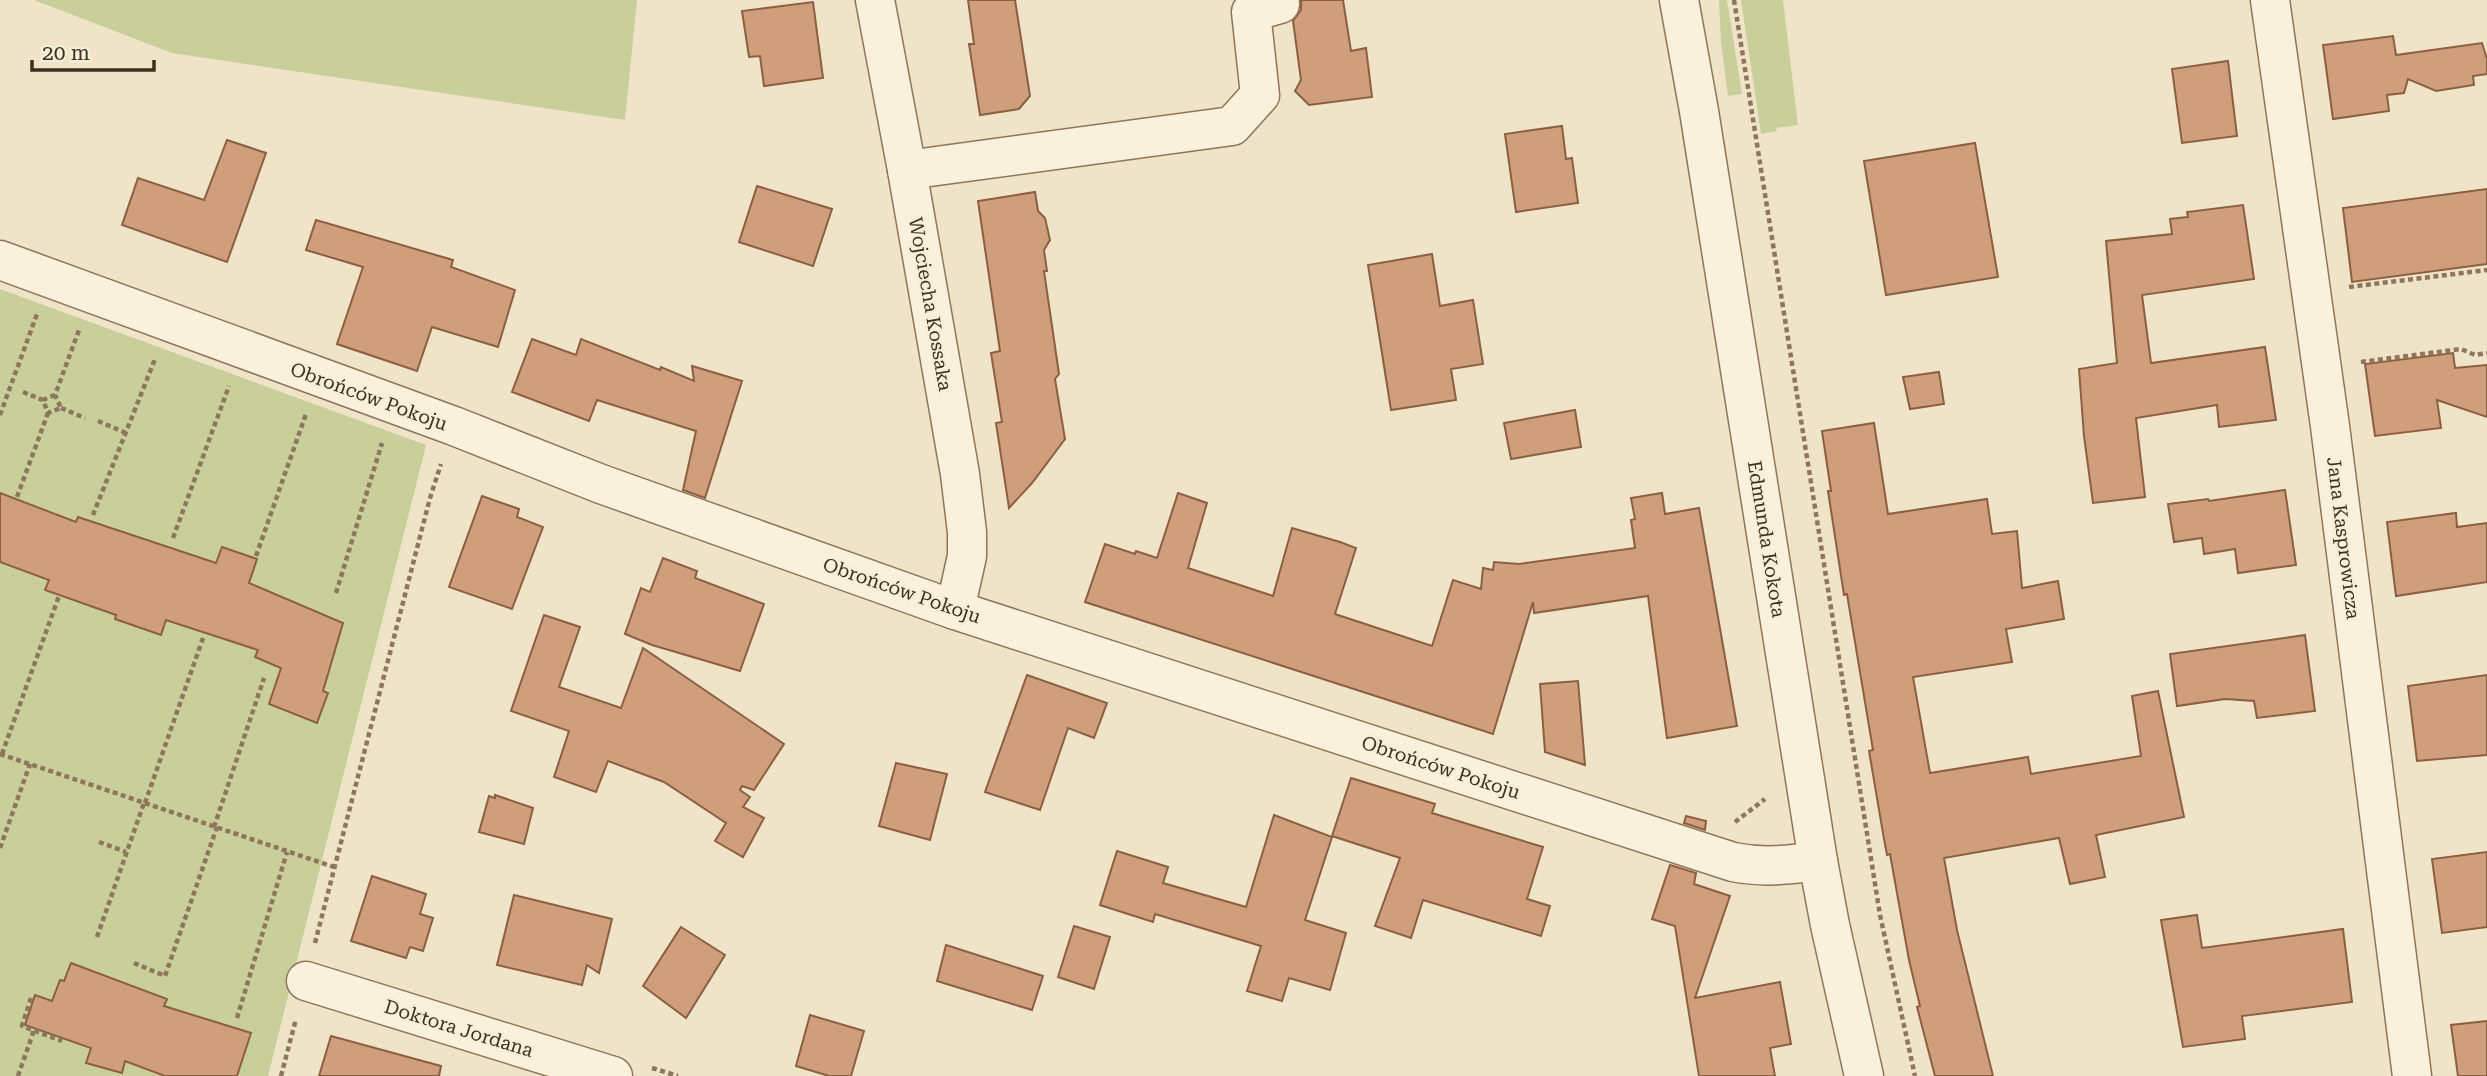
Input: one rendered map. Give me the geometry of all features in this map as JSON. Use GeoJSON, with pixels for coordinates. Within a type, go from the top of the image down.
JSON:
{"type":"FeatureCollection","features":[{"type":"Feature","properties":{"kind":"street","name":"Wojciecha Kossaka"},"geometry":{"type":"LineString","coordinates":[[875,0],[960,474],[967,556],[955,610]]}},
{"type":"Feature","properties":{"kind":"street","name":"Edmunda Kokota"},"geometry":{"type":"LineString","coordinates":[[1679,0],[1818,861],[1864,1076]]}},
{"type":"Feature","properties":{"kind":"street","name":"Jana Kasprowicza"},"geometry":{"type":"LineString","coordinates":[[2270,0],[2332,436],[2412,1076]]}},
{"type":"Feature","properties":{"kind":"street"},"geometry":{"type":"LineString","coordinates":[[907,170],[1232,126],[1260,95],[1251,12],[1280,4]]}},
{"type":"Feature","properties":{"kind":"street","name":"Obrońców Pokoju"},"geometry":{"type":"LineString","coordinates":[[0,260],[454,426],[601,484],[955,610],[1733,862],[1776,867],[1818,861]]}},
{"type":"Feature","properties":{"kind":"street","name":"Doktora Jordana"},"geometry":{"type":"LineString","coordinates":[[306,981],[613,1076]]}},
{"type":"Feature","properties":{"kind":"path"},"geometry":{"type":"LineString","coordinates":[[1734,0],[1877,902],[1914,1076]]}},
{"type":"Feature","properties":{"kind":"path"},"geometry":{"type":"LineString","coordinates":[[2341,288],[2487,270]]}},
{"type":"Feature","properties":{"kind":"path"},"geometry":{"type":"LineString","coordinates":[[0,415],[39,309]]}},
{"type":"Feature","properties":{"kind":"path"},"geometry":{"type":"LineString","coordinates":[[82,324],[55,395],[61,408],[85,418]]}},
{"type":"Feature","properties":{"kind":"path"},"geometry":{"type":"LineString","coordinates":[[2352,363],[2461,349],[2475,355],[2487,353]]}},
{"type":"Feature","properties":{"kind":"path"},"geometry":{"type":"LineString","coordinates":[[93,516],[157,352]]}},
{"type":"Feature","properties":{"kind":"path"},"geometry":{"type":"LineString","coordinates":[[173,538],[232,379]]}},
{"type":"Feature","properties":{"kind":"path"},"geometry":{"type":"LineString","coordinates":[[23,392],[43,400],[55,395]]}},
{"type":"Feature","properties":{"kind":"path"},"geometry":{"type":"LineString","coordinates":[[17,497],[48,414],[43,400]]}},
{"type":"Feature","properties":{"kind":"path"},"geometry":{"type":"LineString","coordinates":[[256,556],[309,407]]}},
{"type":"Feature","properties":{"kind":"path"},"geometry":{"type":"LineString","coordinates":[[48,414],[61,408]]}},
{"type":"Feature","properties":{"kind":"path"},"geometry":{"type":"LineString","coordinates":[[98,421],[126,433]]}},
{"type":"Feature","properties":{"kind":"path"},"geometry":{"type":"LineString","coordinates":[[281,1076],[430,498],[454,426]]}},
{"type":"Feature","properties":{"kind":"path"},"geometry":{"type":"LineString","coordinates":[[335,593],[386,435]]}},
{"type":"Feature","properties":{"kind":"path"},"geometry":{"type":"LineString","coordinates":[[59,596],[1,754],[334,867]]}},
{"type":"Feature","properties":{"kind":"path"},"geometry":{"type":"LineString","coordinates":[[97,937],[203,639]]}},
{"type":"Feature","properties":{"kind":"path"},"geometry":{"type":"LineString","coordinates":[[134,963],[165,976],[264,678]]}},
{"type":"Feature","properties":{"kind":"path"},"geometry":{"type":"LineString","coordinates":[[0,848],[30,764]]}},
{"type":"Feature","properties":{"kind":"path"},"geometry":{"type":"LineString","coordinates":[[1733,823],[1765,799]]}},
{"type":"Feature","properties":{"kind":"path"},"geometry":{"type":"LineString","coordinates":[[99,842],[126,852]]}},
{"type":"Feature","properties":{"kind":"path"},"geometry":{"type":"LineString","coordinates":[[237,1018],[287,851]]}},
{"type":"Feature","properties":{"kind":"path"},"geometry":{"type":"LineString","coordinates":[[31,998],[22,1026],[62,1041]]}},
{"type":"Feature","properties":{"kind":"path"},"geometry":{"type":"LineString","coordinates":[[18,1076],[34,1030]]}},
{"type":"Feature","properties":{"kind":"green space"},"geometry":{"type":"Polygon","coordinates":[[[34,0],[637,0],[625,120],[172,53],[34,0]]]}},
{"type":"Feature","properties":{"kind":"green space"},"geometry":{"type":"Polygon","coordinates":[[[1719,0],[1727,0],[1742,94],[1728,96],[1719,0]]]}},
{"type":"Feature","properties":{"kind":"green space"},"geometry":{"type":"Polygon","coordinates":[[[1741,0],[1783,0],[1798,125],[1776,128],[1777,131],[1761,134],[1741,0]]]}},
{"type":"Feature","properties":{"kind":"green space"},"geometry":{"type":"Polygon","coordinates":[[[0,289],[426,445],[268,1076],[0,1076],[0,289]]]}},
{"type":"Feature","properties":{"kind":"building"},"geometry":{"type":"Polygon","coordinates":[[[968,0],[1015,0],[1030,96],[1019,109],[980,115],[969,44],[974,44],[968,0]]]}},
{"type":"Feature","properties":{"kind":"building"},"geometry":{"type":"Polygon","coordinates":[[[1301,0],[1343,0],[1351,51],[1366,48],[1372,97],[1309,105],[1295,91],[1301,80],[1293,21],[1301,10],[1301,0]]]}},
{"type":"Feature","properties":{"kind":"building"},"geometry":{"type":"Polygon","coordinates":[[[813,2],[823,78],[764,86],[760,56],[749,57],[742,11],[813,2]]]}},
{"type":"Feature","properties":{"kind":"building"},"geometry":{"type":"Polygon","coordinates":[[[2393,36],[2396,55],[2482,43],[2487,59],[2487,74],[2473,76],[2474,85],[2436,91],[2408,79],[2404,93],[2387,95],[2389,111],[2333,119],[2323,45],[2393,36]]]}},
{"type":"Feature","properties":{"kind":"building"},"geometry":{"type":"Polygon","coordinates":[[[2228,61],[2237,136],[2182,143],[2172,69],[2228,61]]]}},
{"type":"Feature","properties":{"kind":"building"},"geometry":{"type":"Polygon","coordinates":[[[1562,126],[1566,159],[1572,158],[1578,203],[1516,212],[1505,134],[1562,126]]]}},
{"type":"Feature","properties":{"kind":"building"},"geometry":{"type":"Polygon","coordinates":[[[227,140],[266,153],[227,262],[122,225],[138,178],[204,200],[227,140]]]}},
{"type":"Feature","properties":{"kind":"building"},"geometry":{"type":"Polygon","coordinates":[[[1975,143],[1998,277],[1886,295],[1864,161],[1975,143]]]}},
{"type":"Feature","properties":{"kind":"building"},"geometry":{"type":"Polygon","coordinates":[[[757,186],[832,209],[813,266],[739,242],[757,186]]]}},
{"type":"Feature","properties":{"kind":"building"},"geometry":{"type":"Polygon","coordinates":[[[2487,189],[2487,264],[2352,282],[2343,208],[2487,189]]]}},
{"type":"Feature","properties":{"kind":"building"},"geometry":{"type":"Polygon","coordinates":[[[1035,192],[1038,211],[1045,218],[1050,240],[1044,250],[1047,271],[1044,271],[1059,374],[1055,379],[1065,439],[1032,483],[1009,508],[996,423],[1002,422],[991,353],[1000,351],[978,201],[1035,192]]]}},
{"type":"Feature","properties":{"kind":"building"},"geometry":{"type":"Polygon","coordinates":[[[2243,205],[2254,279],[2142,295],[2151,363],[2265,347],[2276,420],[2219,427],[2217,405],[2136,418],[2145,497],[2093,503],[2079,369],[2117,363],[2106,241],[2172,234],[2170,219],[2188,217],[2187,212],[2243,205]]]}},
{"type":"Feature","properties":{"kind":"building"},"geometry":{"type":"Polygon","coordinates":[[[316,220],[453,260],[451,267],[515,290],[498,347],[432,327],[417,371],[337,344],[363,267],[306,250],[316,220]]]}},
{"type":"Feature","properties":{"kind":"building"},"geometry":{"type":"Polygon","coordinates":[[[1432,254],[1440,306],[1473,300],[1483,364],[1451,369],[1456,400],[1391,410],[1368,265],[1432,254]]]}},
{"type":"Feature","properties":{"kind":"building"},"geometry":{"type":"Polygon","coordinates":[[[532,339],[576,355],[581,339],[694,381],[692,366],[742,381],[705,498],[683,490],[696,431],[597,400],[589,421],[512,392],[532,339]]]}},
{"type":"Feature","properties":{"kind":"building"},"geometry":{"type":"Polygon","coordinates":[[[2453,353],[2455,368],[2487,365],[2487,417],[2437,400],[2441,428],[2375,436],[2365,364],[2453,353]]]}},
{"type":"Feature","properties":{"kind":"building"},"geometry":{"type":"Polygon","coordinates":[[[1939,372],[1944,404],[1910,409],[1903,377],[1939,372]]]}},
{"type":"Feature","properties":{"kind":"building"},"geometry":{"type":"Polygon","coordinates":[[[1575,410],[1581,447],[1511,459],[1504,423],[1575,410]]]}},
{"type":"Feature","properties":{"kind":"building"},"geometry":{"type":"Polygon","coordinates":[[[1874,423],[1888,514],[1987,499],[1992,534],[2017,531],[2022,588],[2058,581],[2064,619],[2006,629],[2012,662],[1913,677],[1930,773],[2028,757],[2031,774],[2141,756],[2132,696],[2158,691],[2184,817],[2096,835],[2105,877],[2070,884],[2059,838],[1944,858],[1957,930],[1993,1076],[1935,1076],[1917,1007],[1920,1006],[1890,854],[1887,855],[1884,839],[1869,751],[1873,750],[1828,491],[1831,491],[1822,431],[1874,423]]]}},
{"type":"Feature","properties":{"kind":"building"},"geometry":{"type":"Polygon","coordinates":[[[2285,490],[2296,565],[2238,573],[2235,549],[2204,554],[2202,538],[2174,542],[2168,504],[2285,490]]]}},
{"type":"Feature","properties":{"kind":"building"},"geometry":{"type":"Polygon","coordinates":[[[0,493],[76,522],[78,517],[216,563],[222,547],[257,559],[249,583],[343,623],[323,691],[328,693],[317,723],[269,704],[281,668],[255,657],[258,650],[166,620],[161,635],[115,619],[116,615],[45,590],[49,580],[0,562],[0,493]]]}},
{"type":"Feature","properties":{"kind":"building"},"geometry":{"type":"Polygon","coordinates":[[[1178,493],[1207,503],[1188,568],[1273,596],[1292,528],[1340,542],[1356,548],[1335,614],[1432,646],[1453,580],[1481,589],[1483,568],[1493,570],[1494,562],[1519,564],[1635,548],[1631,520],[1635,519],[1631,498],[1662,493],[1665,514],[1699,508],[1737,726],[1667,738],[1648,596],[1534,613],[1533,602],[1493,734],[1085,602],[1105,544],[1157,558],[1178,493]]]}},
{"type":"Feature","properties":{"kind":"building"},"geometry":{"type":"Polygon","coordinates":[[[482,496],[519,509],[517,517],[543,527],[512,609],[449,587],[482,496]]]}},
{"type":"Feature","properties":{"kind":"building"},"geometry":{"type":"Polygon","coordinates":[[[2456,513],[2457,527],[2487,523],[2487,582],[2396,596],[2387,522],[2456,513]]]}},
{"type":"Feature","properties":{"kind":"building"},"geometry":{"type":"Polygon","coordinates":[[[663,558],[697,571],[695,578],[764,604],[740,671],[652,645],[625,634],[641,588],[650,592],[663,558]]]}},
{"type":"Feature","properties":{"kind":"building"},"geometry":{"type":"Polygon","coordinates":[[[544,615],[580,627],[559,687],[621,708],[643,648],[784,744],[754,790],[742,786],[740,790],[750,797],[743,807],[764,818],[743,857],[715,841],[726,823],[664,782],[608,761],[596,792],[554,777],[569,731],[511,711],[544,615]]]}},
{"type":"Feature","properties":{"kind":"building"},"geometry":{"type":"Polygon","coordinates":[[[2305,635],[2315,711],[2257,718],[2254,701],[2225,699],[2177,706],[2170,654],[2305,635]]]}},
{"type":"Feature","properties":{"kind":"building"},"geometry":{"type":"Polygon","coordinates":[[[1027,675],[1107,703],[1094,738],[1068,728],[1040,810],[985,792],[1027,675]]]}},
{"type":"Feature","properties":{"kind":"building"},"geometry":{"type":"Polygon","coordinates":[[[2487,675],[2487,755],[2417,761],[2408,686],[2487,675]]]}},
{"type":"Feature","properties":{"kind":"building"},"geometry":{"type":"Polygon","coordinates":[[[1578,681],[1585,765],[1545,752],[1540,684],[1578,681]]]}},
{"type":"Feature","properties":{"kind":"building"},"geometry":{"type":"Polygon","coordinates":[[[896,763],[947,774],[930,840],[879,826],[896,763]]]}},
{"type":"Feature","properties":{"kind":"building"},"geometry":{"type":"Polygon","coordinates":[[[1351,778],[1435,804],[1432,813],[1543,847],[1527,899],[1550,906],[1541,936],[1423,900],[1411,938],[1375,926],[1400,858],[1332,836],[1351,778]]]}},
{"type":"Feature","properties":{"kind":"building"},"geometry":{"type":"Polygon","coordinates":[[[495,795],[533,808],[524,844],[479,832],[489,796],[495,798],[495,795]]]}},
{"type":"Feature","properties":{"kind":"building"},"geometry":{"type":"Polygon","coordinates":[[[1274,815],[1332,837],[1305,920],[1346,933],[1330,990],[1289,978],[1282,1001],[1247,991],[1261,946],[1155,914],[1153,922],[1100,905],[1117,851],[1168,867],[1163,883],[1246,907],[1274,815]]]}},
{"type":"Feature","properties":{"kind":"building"},"geometry":{"type":"Polygon","coordinates":[[[1686,816],[1706,821],[1705,830],[1684,823],[1686,816]]]}},
{"type":"Feature","properties":{"kind":"building"},"geometry":{"type":"Polygon","coordinates":[[[2487,852],[2487,927],[2442,933],[2432,859],[2487,852]]]}},
{"type":"Feature","properties":{"kind":"building"},"geometry":{"type":"Polygon","coordinates":[[[1670,865],[1696,873],[1694,884],[1730,896],[1695,998],[1780,982],[1791,1044],[1770,1048],[1775,1076],[1699,1076],[1675,926],[1652,919],[1670,865]]]}},
{"type":"Feature","properties":{"kind":"building"},"geometry":{"type":"Polygon","coordinates":[[[372,876],[426,894],[420,914],[433,918],[423,951],[410,947],[406,958],[351,941],[372,876]]]}},
{"type":"Feature","properties":{"kind":"building"},"geometry":{"type":"Polygon","coordinates":[[[514,895],[612,919],[599,973],[587,965],[582,985],[497,965],[514,895]]]}},
{"type":"Feature","properties":{"kind":"building"},"geometry":{"type":"Polygon","coordinates":[[[2197,915],[2202,948],[2343,929],[2352,1002],[2242,1016],[2245,1039],[2183,1047],[2161,920],[2197,915]]]}},
{"type":"Feature","properties":{"kind":"building"},"geometry":{"type":"Polygon","coordinates":[[[1074,926],[1110,937],[1094,989],[1058,977],[1074,926]]]}},
{"type":"Feature","properties":{"kind":"building"},"geometry":{"type":"Polygon","coordinates":[[[681,927],[725,955],[686,1018],[643,986],[681,927]]]}},
{"type":"Feature","properties":{"kind":"building"},"geometry":{"type":"Polygon","coordinates":[[[946,945],[1043,976],[1032,1010],[937,981],[946,945]]]}},
{"type":"Feature","properties":{"kind":"building"},"geometry":{"type":"Polygon","coordinates":[[[71,963],[167,999],[164,1006],[251,1033],[237,1076],[165,1076],[125,1061],[122,1073],[86,1063],[91,1048],[25,1025],[35,995],[52,1001],[60,980],[64,981],[71,963]]]}},
{"type":"Feature","properties":{"kind":"building"},"geometry":{"type":"Polygon","coordinates":[[[810,1015],[864,1031],[851,1076],[829,1076],[796,1066],[810,1015]]]}},
{"type":"Feature","properties":{"kind":"building"},"geometry":{"type":"Polygon","coordinates":[[[2487,1021],[2487,1076],[2458,1076],[2451,1025],[2487,1021]]]}},
{"type":"Feature","properties":{"kind":"building"},"geometry":{"type":"Polygon","coordinates":[[[331,1036],[441,1066],[439,1076],[319,1076],[331,1036]]]}}]}
